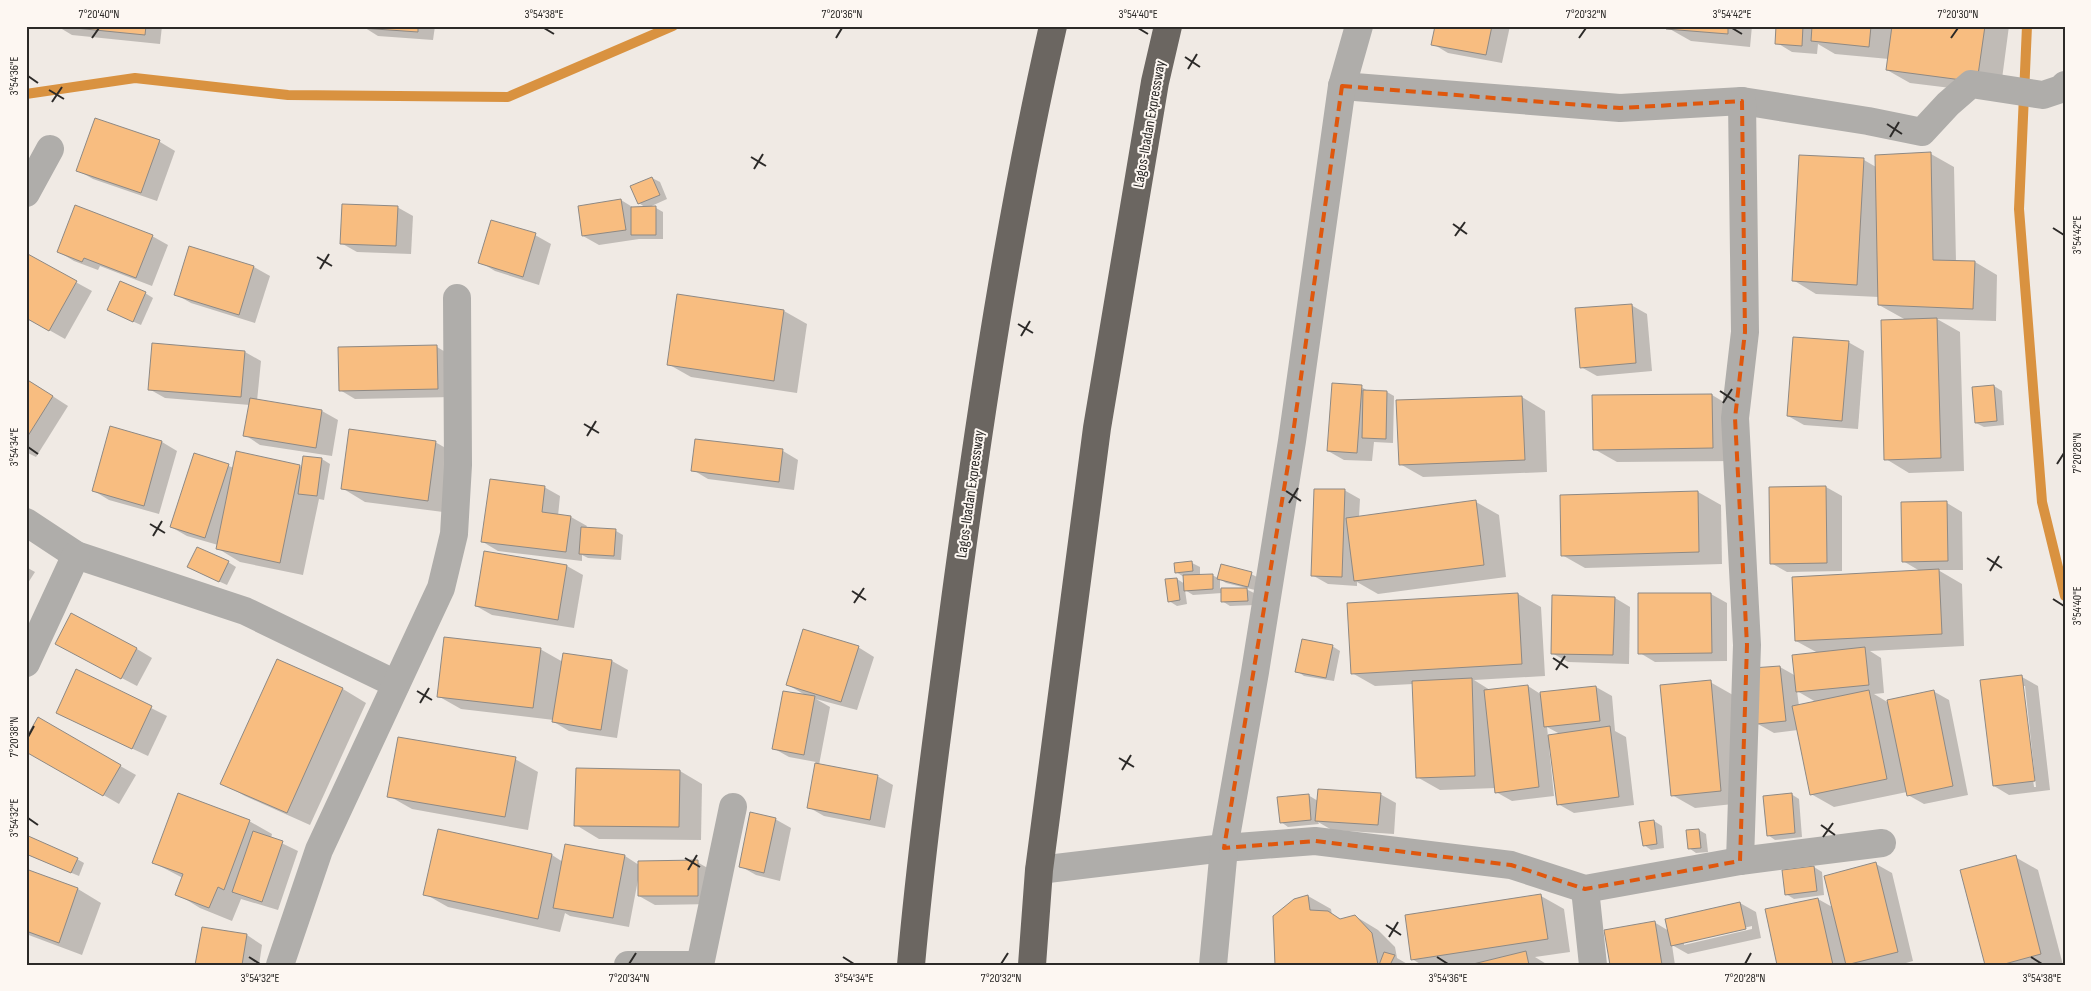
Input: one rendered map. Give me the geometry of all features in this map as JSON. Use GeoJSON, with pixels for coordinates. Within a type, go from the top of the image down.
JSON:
{"type":"FeatureCollection","features":[{"type":"Feature","properties":{"kind":"highway","name":"Lagos-Ibadan Expressway"},"geometry":{"type":"LineString","coordinates":[[911,965],[921,851],[974,460],[1032,120],[1053,26]]}},
{"type":"Feature","properties":{"kind":"highway","name":"Lagos-Ibadan Expressway"},"geometry":{"type":"LineString","coordinates":[[1032,965],[1039,870],[1098,428],[1155,82],[1168,26]]}},
{"type":"Feature","properties":{"kind":"street"},"geometry":{"type":"LineString","coordinates":[[1212,965],[1224,848],[1255,672],[1292,441],[1342,86],[1359,26]]}},
{"type":"Feature","properties":{"kind":"street"},"geometry":{"type":"LineString","coordinates":[[1342,86],[1620,108],[1742,101],[1868,121],[1922,132],[1948,104],[1971,84],[2043,95],[2062,89],[2065,86]]}},
{"type":"Feature","properties":{"kind":"street"},"geometry":{"type":"LineString","coordinates":[[1740,861],[1747,645],[1735,418],[1745,332],[1742,101]]}},
{"type":"Feature","properties":{"kind":"street"},"geometry":{"type":"LineString","coordinates":[[26,193],[50,150]]}},
{"type":"Feature","properties":{"kind":"street"},"geometry":{"type":"LineString","coordinates":[[280,965],[319,850],[441,588],[454,534],[458,465],[457,298]]}},
{"type":"Feature","properties":{"kind":"street"},"geometry":{"type":"LineString","coordinates":[[26,522],[76,555],[245,611],[396,684]]}},
{"type":"Feature","properties":{"kind":"street"},"geometry":{"type":"LineString","coordinates":[[26,663],[76,555]]}},
{"type":"Feature","properties":{"kind":"street"},"geometry":{"type":"LineString","coordinates":[[628,965],[700,965],[733,807]]}},
{"type":"Feature","properties":{"kind":"street"},"geometry":{"type":"LineString","coordinates":[[1039,870],[1224,848],[1315,841],[1511,865],[1584,889],[1740,861],[1882,843]]}},
{"type":"Feature","properties":{"kind":"street"},"geometry":{"type":"LineString","coordinates":[[1584,889],[1593,965]]}},
{"type":"Feature","properties":{"kind":"highlighted area"},"geometry":{"type":"Polygon","coordinates":[[[1342,86],[1620,108],[1742,101],[1745,332],[1735,418],[1747,645],[1740,861],[1585,889],[1511,865],[1315,841],[1224,848],[1292,441],[1342,86]]]}},
{"type":"Feature","properties":{"kind":"building"},"geometry":{"type":"Polygon","coordinates":[[[55,26],[146,26],[145,35],[55,26]]]}},
{"type":"Feature","properties":{"kind":"building"},"geometry":{"type":"Polygon","coordinates":[[[361,26],[418,26],[418,32],[361,28],[361,26]]]}},
{"type":"Feature","properties":{"kind":"building"},"geometry":{"type":"Polygon","coordinates":[[[1435,26],[1492,26],[1486,55],[1431,45],[1435,26]]]}},
{"type":"Feature","properties":{"kind":"building"},"geometry":{"type":"Polygon","coordinates":[[[1667,26],[1728,26],[1728,34],[1666,29],[1667,26]]]}},
{"type":"Feature","properties":{"kind":"building"},"geometry":{"type":"Polygon","coordinates":[[[1776,26],[1803,26],[1802,46],[1775,44],[1776,26]]]}},
{"type":"Feature","properties":{"kind":"building"},"geometry":{"type":"Polygon","coordinates":[[[1812,26],[1871,26],[1869,47],[1811,41],[1812,26]]]}},
{"type":"Feature","properties":{"kind":"building"},"geometry":{"type":"Polygon","coordinates":[[[1892,26],[1985,26],[1977,82],[1886,70],[1892,26]]]}},
{"type":"Feature","properties":{"kind":"building"},"geometry":{"type":"Polygon","coordinates":[[[95,118],[160,140],[141,193],[76,171],[95,118]]]}},
{"type":"Feature","properties":{"kind":"building"},"geometry":{"type":"Polygon","coordinates":[[[1931,152],[1933,260],[1975,261],[1973,309],[1878,305],[1875,155],[1931,152]]]}},
{"type":"Feature","properties":{"kind":"building"},"geometry":{"type":"Polygon","coordinates":[[[1799,155],[1864,158],[1857,285],[1792,281],[1799,155]]]}},
{"type":"Feature","properties":{"kind":"building"},"geometry":{"type":"Polygon","coordinates":[[[652,177],[660,195],[638,204],[630,186],[652,177]]]}},
{"type":"Feature","properties":{"kind":"building"},"geometry":{"type":"Polygon","coordinates":[[[621,199],[626,230],[582,236],[578,206],[621,199]]]}},
{"type":"Feature","properties":{"kind":"building"},"geometry":{"type":"Polygon","coordinates":[[[342,204],[398,206],[396,246],[340,244],[342,204]]]}},
{"type":"Feature","properties":{"kind":"building"},"geometry":{"type":"Polygon","coordinates":[[[75,205],[153,235],[136,278],[84,258],[82,262],[57,252],[75,205]]]}},
{"type":"Feature","properties":{"kind":"building"},"geometry":{"type":"Polygon","coordinates":[[[656,206],[656,235],[631,235],[631,207],[656,206]]]}},
{"type":"Feature","properties":{"kind":"building"},"geometry":{"type":"Polygon","coordinates":[[[491,220],[536,233],[523,277],[478,263],[491,220]]]}},
{"type":"Feature","properties":{"kind":"building"},"geometry":{"type":"Polygon","coordinates":[[[189,246],[254,266],[239,315],[174,295],[189,246]]]}},
{"type":"Feature","properties":{"kind":"building"},"geometry":{"type":"Polygon","coordinates":[[[26,253],[77,281],[49,331],[26,318],[26,253]]]}},
{"type":"Feature","properties":{"kind":"building"},"geometry":{"type":"Polygon","coordinates":[[[120,281],[146,292],[133,322],[107,310],[120,281]]]}},
{"type":"Feature","properties":{"kind":"building"},"geometry":{"type":"Polygon","coordinates":[[[677,294],[784,310],[774,381],[667,365],[677,294]]]}},
{"type":"Feature","properties":{"kind":"building"},"geometry":{"type":"Polygon","coordinates":[[[1632,304],[1636,363],[1580,368],[1575,308],[1632,304]]]}},
{"type":"Feature","properties":{"kind":"building"},"geometry":{"type":"Polygon","coordinates":[[[1937,318],[1941,458],[1884,460],[1881,320],[1937,318]]]}},
{"type":"Feature","properties":{"kind":"building"},"geometry":{"type":"Polygon","coordinates":[[[1793,337],[1849,341],[1842,421],[1787,416],[1793,337]]]}},
{"type":"Feature","properties":{"kind":"building"},"geometry":{"type":"Polygon","coordinates":[[[152,343],[245,351],[241,397],[148,390],[152,343]]]}},
{"type":"Feature","properties":{"kind":"building"},"geometry":{"type":"Polygon","coordinates":[[[437,345],[438,389],[339,391],[338,347],[437,345]]]}},
{"type":"Feature","properties":{"kind":"building"},"geometry":{"type":"Polygon","coordinates":[[[26,379],[53,396],[26,439],[26,379]]]}},
{"type":"Feature","properties":{"kind":"building"},"geometry":{"type":"Polygon","coordinates":[[[1332,383],[1362,385],[1357,453],[1327,451],[1332,383]]]}},
{"type":"Feature","properties":{"kind":"building"},"geometry":{"type":"Polygon","coordinates":[[[1994,385],[1997,421],[1975,423],[1972,387],[1994,385]]]}},
{"type":"Feature","properties":{"kind":"building"},"geometry":{"type":"Polygon","coordinates":[[[1363,390],[1387,391],[1386,439],[1362,438],[1363,390]]]}},
{"type":"Feature","properties":{"kind":"building"},"geometry":{"type":"Polygon","coordinates":[[[1712,394],[1713,448],[1593,450],[1592,395],[1712,394]]]}},
{"type":"Feature","properties":{"kind":"building"},"geometry":{"type":"Polygon","coordinates":[[[1522,396],[1525,460],[1399,465],[1396,400],[1522,396]]]}},
{"type":"Feature","properties":{"kind":"building"},"geometry":{"type":"Polygon","coordinates":[[[250,398],[322,410],[316,448],[243,436],[250,398]]]}},
{"type":"Feature","properties":{"kind":"building"},"geometry":{"type":"Polygon","coordinates":[[[110,426],[162,441],[144,506],[92,491],[110,426]]]}},
{"type":"Feature","properties":{"kind":"building"},"geometry":{"type":"Polygon","coordinates":[[[349,429],[436,441],[428,501],[341,489],[349,429]]]}},
{"type":"Feature","properties":{"kind":"building"},"geometry":{"type":"Polygon","coordinates":[[[695,439],[783,449],[779,482],[691,471],[695,439]]]}},
{"type":"Feature","properties":{"kind":"building"},"geometry":{"type":"Polygon","coordinates":[[[236,451],[300,465],[280,563],[216,549],[236,451]]]}},
{"type":"Feature","properties":{"kind":"building"},"geometry":{"type":"Polygon","coordinates":[[[194,453],[229,464],[205,538],[170,527],[194,453]]]}},
{"type":"Feature","properties":{"kind":"building"},"geometry":{"type":"Polygon","coordinates":[[[303,456],[322,458],[317,496],[298,494],[303,456]]]}},
{"type":"Feature","properties":{"kind":"building"},"geometry":{"type":"Polygon","coordinates":[[[490,479],[545,486],[542,512],[571,516],[566,552],[481,542],[490,479]]]}},
{"type":"Feature","properties":{"kind":"building"},"geometry":{"type":"Polygon","coordinates":[[[1826,486],[1827,563],[1770,564],[1769,487],[1826,486]]]}},
{"type":"Feature","properties":{"kind":"building"},"geometry":{"type":"Polygon","coordinates":[[[1314,489],[1345,489],[1342,577],[1311,576],[1314,489]]]}},
{"type":"Feature","properties":{"kind":"building"},"geometry":{"type":"Polygon","coordinates":[[[1698,491],[1699,552],[1561,556],[1560,495],[1698,491]]]}},
{"type":"Feature","properties":{"kind":"building"},"geometry":{"type":"Polygon","coordinates":[[[1476,500],[1484,565],[1354,581],[1346,518],[1476,500]]]}},
{"type":"Feature","properties":{"kind":"building"},"geometry":{"type":"Polygon","coordinates":[[[1947,501],[1948,561],[1902,562],[1901,502],[1947,501]]]}},
{"type":"Feature","properties":{"kind":"building"},"geometry":{"type":"Polygon","coordinates":[[[581,527],[616,529],[614,556],[579,554],[581,527]]]}},
{"type":"Feature","properties":{"kind":"building"},"geometry":{"type":"Polygon","coordinates":[[[197,547],[229,561],[219,582],[187,567],[197,547]]]}},
{"type":"Feature","properties":{"kind":"building"},"geometry":{"type":"Polygon","coordinates":[[[484,551],[567,565],[558,620],[475,606],[484,551]]]}},
{"type":"Feature","properties":{"kind":"building"},"geometry":{"type":"Polygon","coordinates":[[[1192,561],[1193,571],[1175,573],[1174,563],[1192,561]]]}},
{"type":"Feature","properties":{"kind":"building"},"geometry":{"type":"Polygon","coordinates":[[[1221,564],[1252,572],[1248,587],[1217,579],[1221,564]]]}},
{"type":"Feature","properties":{"kind":"building"},"geometry":{"type":"Polygon","coordinates":[[[1939,569],[1942,634],[1795,641],[1792,577],[1939,569]]]}},
{"type":"Feature","properties":{"kind":"building"},"geometry":{"type":"Polygon","coordinates":[[[1213,574],[1213,589],[1184,591],[1183,575],[1213,574]]]}},
{"type":"Feature","properties":{"kind":"building"},"geometry":{"type":"Polygon","coordinates":[[[1177,578],[1180,600],[1168,602],[1165,579],[1177,578]]]}},
{"type":"Feature","properties":{"kind":"building"},"geometry":{"type":"Polygon","coordinates":[[[1221,588],[1247,588],[1248,601],[1221,602],[1221,588]]]}},
{"type":"Feature","properties":{"kind":"building"},"geometry":{"type":"Polygon","coordinates":[[[1518,593],[1522,664],[1351,674],[1347,603],[1518,593]]]}},
{"type":"Feature","properties":{"kind":"building"},"geometry":{"type":"Polygon","coordinates":[[[1638,593],[1711,593],[1712,653],[1638,654],[1638,593]]]}},
{"type":"Feature","properties":{"kind":"building"},"geometry":{"type":"Polygon","coordinates":[[[1552,595],[1615,597],[1613,655],[1551,654],[1552,595]]]}},
{"type":"Feature","properties":{"kind":"building"},"geometry":{"type":"Polygon","coordinates":[[[71,613],[137,648],[121,679],[55,644],[71,613]]]}},
{"type":"Feature","properties":{"kind":"building"},"geometry":{"type":"Polygon","coordinates":[[[803,629],[859,646],[841,702],[786,685],[803,629]]]}},
{"type":"Feature","properties":{"kind":"building"},"geometry":{"type":"Polygon","coordinates":[[[444,637],[541,648],[533,708],[437,697],[444,637]]]}},
{"type":"Feature","properties":{"kind":"building"},"geometry":{"type":"Polygon","coordinates":[[[1302,639],[1333,645],[1326,678],[1295,672],[1302,639]]]}},
{"type":"Feature","properties":{"kind":"building"},"geometry":{"type":"Polygon","coordinates":[[[1865,647],[1869,685],[1796,692],[1792,655],[1865,647]]]}},
{"type":"Feature","properties":{"kind":"building"},"geometry":{"type":"Polygon","coordinates":[[[563,653],[612,660],[601,730],[552,722],[563,653]]]}},
{"type":"Feature","properties":{"kind":"building"},"geometry":{"type":"Polygon","coordinates":[[[277,659],[343,688],[287,813],[220,784],[277,659]]]}},
{"type":"Feature","properties":{"kind":"building"},"geometry":{"type":"Polygon","coordinates":[[[1780,666],[1786,721],[1757,724],[1752,668],[1780,666]]]}},
{"type":"Feature","properties":{"kind":"building"},"geometry":{"type":"Polygon","coordinates":[[[76,669],[152,706],[132,749],[56,713],[76,669]]]}},
{"type":"Feature","properties":{"kind":"building"},"geometry":{"type":"Polygon","coordinates":[[[2022,675],[2035,781],[1993,786],[1980,680],[2022,675]]]}},
{"type":"Feature","properties":{"kind":"building"},"geometry":{"type":"Polygon","coordinates":[[[1472,678],[1475,776],[1416,778],[1412,681],[1472,678]]]}},
{"type":"Feature","properties":{"kind":"building"},"geometry":{"type":"Polygon","coordinates":[[[1711,680],[1721,791],[1671,796],[1660,685],[1711,680]]]}},
{"type":"Feature","properties":{"kind":"building"},"geometry":{"type":"Polygon","coordinates":[[[1528,685],[1539,787],[1495,793],[1484,690],[1528,685]]]}},
{"type":"Feature","properties":{"kind":"building"},"geometry":{"type":"Polygon","coordinates":[[[1596,686],[1600,721],[1544,727],[1540,692],[1596,686]]]}},
{"type":"Feature","properties":{"kind":"building"},"geometry":{"type":"Polygon","coordinates":[[[1869,690],[1887,779],[1810,795],[1792,706],[1869,690]]]}},
{"type":"Feature","properties":{"kind":"building"},"geometry":{"type":"Polygon","coordinates":[[[1934,690],[1953,786],[1907,796],[1887,700],[1934,690]]]}},
{"type":"Feature","properties":{"kind":"building"},"geometry":{"type":"Polygon","coordinates":[[[783,691],[815,696],[804,755],[772,749],[783,691]]]}},
{"type":"Feature","properties":{"kind":"building"},"geometry":{"type":"Polygon","coordinates":[[[38,717],[121,765],[103,796],[26,752],[26,738],[38,717]]]}},
{"type":"Feature","properties":{"kind":"building"},"geometry":{"type":"Polygon","coordinates":[[[1610,726],[1619,797],[1557,805],[1548,735],[1610,726]]]}},
{"type":"Feature","properties":{"kind":"building"},"geometry":{"type":"Polygon","coordinates":[[[398,737],[516,757],[505,817],[387,797],[398,737]]]}},
{"type":"Feature","properties":{"kind":"building"},"geometry":{"type":"Polygon","coordinates":[[[815,763],[878,775],[870,820],[807,808],[815,763]]]}},
{"type":"Feature","properties":{"kind":"building"},"geometry":{"type":"Polygon","coordinates":[[[576,768],[680,770],[679,827],[574,826],[576,768]]]}},
{"type":"Feature","properties":{"kind":"building"},"geometry":{"type":"Polygon","coordinates":[[[1318,789],[1381,793],[1378,825],[1315,821],[1318,789]]]}},
{"type":"Feature","properties":{"kind":"building"},"geometry":{"type":"Polygon","coordinates":[[[178,793],[250,820],[224,890],[218,887],[209,908],[175,895],[183,874],[152,863],[178,793]]]}},
{"type":"Feature","properties":{"kind":"building"},"geometry":{"type":"Polygon","coordinates":[[[1792,793],[1795,833],[1767,836],[1763,796],[1792,793]]]}},
{"type":"Feature","properties":{"kind":"building"},"geometry":{"type":"Polygon","coordinates":[[[1309,794],[1311,820],[1280,823],[1277,797],[1309,794]]]}},
{"type":"Feature","properties":{"kind":"building"},"geometry":{"type":"Polygon","coordinates":[[[750,812],[776,818],[764,873],[739,867],[750,812]]]}},
{"type":"Feature","properties":{"kind":"building"},"geometry":{"type":"Polygon","coordinates":[[[1654,820],[1657,844],[1643,846],[1639,822],[1654,820]]]}},
{"type":"Feature","properties":{"kind":"building"},"geometry":{"type":"Polygon","coordinates":[[[438,829],[552,854],[538,919],[423,895],[438,829]]]}},
{"type":"Feature","properties":{"kind":"building"},"geometry":{"type":"Polygon","coordinates":[[[1699,829],[1701,848],[1688,849],[1686,830],[1699,829]]]}},
{"type":"Feature","properties":{"kind":"building"},"geometry":{"type":"Polygon","coordinates":[[[253,831],[283,841],[262,902],[232,892],[253,831]]]}},
{"type":"Feature","properties":{"kind":"building"},"geometry":{"type":"Polygon","coordinates":[[[26,835],[78,858],[71,873],[26,854],[26,835]]]}},
{"type":"Feature","properties":{"kind":"building"},"geometry":{"type":"Polygon","coordinates":[[[565,844],[625,855],[613,918],[553,908],[565,844]]]}},
{"type":"Feature","properties":{"kind":"building"},"geometry":{"type":"Polygon","coordinates":[[[2016,855],[2041,954],[2001,965],[1985,965],[1960,870],[2016,855]]]}},
{"type":"Feature","properties":{"kind":"building"},"geometry":{"type":"Polygon","coordinates":[[[698,860],[698,896],[638,896],[638,861],[698,860]]]}},
{"type":"Feature","properties":{"kind":"building"},"geometry":{"type":"Polygon","coordinates":[[[1876,862],[1898,952],[1846,965],[1824,876],[1876,862]]]}},
{"type":"Feature","properties":{"kind":"building"},"geometry":{"type":"Polygon","coordinates":[[[1814,866],[1817,891],[1785,895],[1782,870],[1814,866]]]}},
{"type":"Feature","properties":{"kind":"building"},"geometry":{"type":"Polygon","coordinates":[[[26,869],[78,888],[59,943],[26,931],[26,869]]]}},
{"type":"Feature","properties":{"kind":"building"},"geometry":{"type":"Polygon","coordinates":[[[1541,894],[1548,939],[1411,960],[1405,915],[1541,894]]]}},
{"type":"Feature","properties":{"kind":"building"},"geometry":{"type":"Polygon","coordinates":[[[1308,895],[1310,910],[1328,911],[1340,919],[1355,915],[1372,933],[1378,965],[1275,965],[1273,916],[1294,899],[1308,895]]]}},
{"type":"Feature","properties":{"kind":"building"},"geometry":{"type":"Polygon","coordinates":[[[1818,898],[1833,965],[1777,965],[1765,909],[1818,898]]]}},
{"type":"Feature","properties":{"kind":"building"},"geometry":{"type":"Polygon","coordinates":[[[1740,902],[1746,929],[1671,946],[1665,919],[1740,902]]]}},
{"type":"Feature","properties":{"kind":"building"},"geometry":{"type":"Polygon","coordinates":[[[1655,921],[1662,965],[1610,965],[1604,930],[1655,921]]]}},
{"type":"Feature","properties":{"kind":"building"},"geometry":{"type":"Polygon","coordinates":[[[202,927],[247,934],[242,965],[195,965],[202,927]]]}},
{"type":"Feature","properties":{"kind":"building"},"geometry":{"type":"Polygon","coordinates":[[[1526,951],[1529,965],[1469,965],[1526,951]]]}},
{"type":"Feature","properties":{"kind":"building"},"geometry":{"type":"Polygon","coordinates":[[[1384,952],[1395,955],[1390,965],[1379,965],[1384,952]]]}},
{"type":"Feature","properties":{"kind":"waterway"},"geometry":{"type":"LineString","coordinates":[[26,94],[135,78],[288,95],[508,97],[673,26]]}},
{"type":"Feature","properties":{"kind":"waterway"},"geometry":{"type":"LineString","coordinates":[[2027,26],[2019,209],[2042,502],[2065,596]]}}]}
